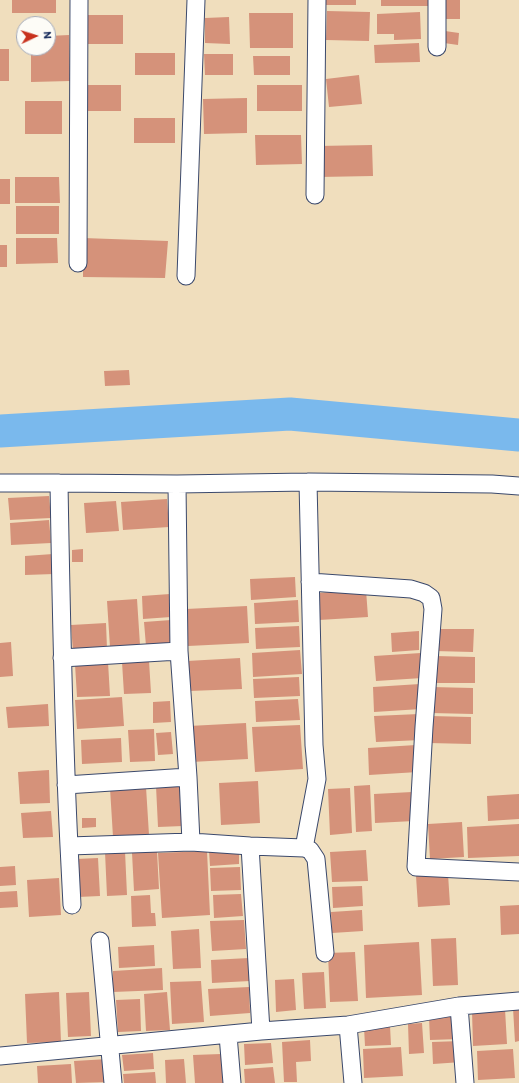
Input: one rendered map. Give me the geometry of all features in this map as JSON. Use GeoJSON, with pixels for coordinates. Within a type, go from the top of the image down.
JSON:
{"type":"FeatureCollection","features":[{"type":"Feature","properties":{"kind":"street"},"geometry":{"type":"LineString","coordinates":[[78,263],[79,0]]}},
{"type":"Feature","properties":{"kind":"street"},"geometry":{"type":"LineString","coordinates":[[186,276],[196,0]]}},
{"type":"Feature","properties":{"kind":"street"},"geometry":{"type":"LineString","coordinates":[[315,195],[317,0]]}},
{"type":"Feature","properties":{"kind":"street"},"geometry":{"type":"LineString","coordinates":[[437,0],[437,47]]}},
{"type":"Feature","properties":{"kind":"street"},"geometry":{"type":"LineString","coordinates":[[59,482],[62,658],[72,905]]}},
{"type":"Feature","properties":{"kind":"street"},"geometry":{"type":"LineString","coordinates":[[0,483],[59,482],[177,484],[308,482],[484,484],[519,486]]}},
{"type":"Feature","properties":{"kind":"street"},"geometry":{"type":"LineString","coordinates":[[304,848],[317,778],[314,745],[308,482]]}},
{"type":"Feature","properties":{"kind":"street"},"geometry":{"type":"LineString","coordinates":[[177,484],[179,651],[191,842]]}},
{"type":"Feature","properties":{"kind":"street"},"geometry":{"type":"LineString","coordinates":[[310,582],[411,589],[424,593],[431,598],[433,609],[416,867],[519,872]]}},
{"type":"Feature","properties":{"kind":"street"},"geometry":{"type":"LineString","coordinates":[[62,658],[179,651]]}},
{"type":"Feature","properties":{"kind":"street"},"geometry":{"type":"LineString","coordinates":[[66,785],[188,776]]}},
{"type":"Feature","properties":{"kind":"street"},"geometry":{"type":"LineString","coordinates":[[69,846],[191,842],[304,848],[310,850],[316,859],[325,953]]}},
{"type":"Feature","properties":{"kind":"street"},"geometry":{"type":"LineString","coordinates":[[250,846],[261,1031]]}},
{"type":"Feature","properties":{"kind":"street"},"geometry":{"type":"LineString","coordinates":[[100,941],[113,1083]]}},
{"type":"Feature","properties":{"kind":"street"},"geometry":{"type":"LineString","coordinates":[[0,1056],[261,1031],[348,1025],[459,1006],[517,1001]]}},
{"type":"Feature","properties":{"kind":"street"},"geometry":{"type":"LineString","coordinates":[[459,1006],[465,1083]]}},
{"type":"Feature","properties":{"kind":"street"},"geometry":{"type":"LineString","coordinates":[[348,1025],[353,1083]]}},
{"type":"Feature","properties":{"kind":"street"},"geometry":{"type":"LineString","coordinates":[[228,1035],[232,1083]]}},
{"type":"Feature","properties":{"kind":"building"},"geometry":{"type":"Polygon","coordinates":[[[12,0],[56,0],[56,13],[12,13],[12,0]]]}},
{"type":"Feature","properties":{"kind":"building"},"geometry":{"type":"Polygon","coordinates":[[[325,0],[356,0],[356,5],[325,5],[325,0]]]}},
{"type":"Feature","properties":{"kind":"building"},"geometry":{"type":"Polygon","coordinates":[[[381,0],[428,0],[428,6],[381,6],[381,0]]]}},
{"type":"Feature","properties":{"kind":"building"},"geometry":{"type":"Polygon","coordinates":[[[442,0],[460,0],[460,19],[442,19],[442,0]]]}},
{"type":"Feature","properties":{"kind":"building"},"geometry":{"type":"Polygon","coordinates":[[[327,11],[370,12],[369,41],[326,40],[327,11]]]}},
{"type":"Feature","properties":{"kind":"building"},"geometry":{"type":"Polygon","coordinates":[[[420,12],[421,39],[394,40],[394,34],[377,34],[377,14],[420,12]]]}},
{"type":"Feature","properties":{"kind":"building"},"geometry":{"type":"Polygon","coordinates":[[[249,13],[293,13],[293,48],[250,48],[249,13]]]}},
{"type":"Feature","properties":{"kind":"building"},"geometry":{"type":"Polygon","coordinates":[[[87,15],[123,15],[123,44],[88,44],[87,15]]]}},
{"type":"Feature","properties":{"kind":"building"},"geometry":{"type":"Polygon","coordinates":[[[229,17],[230,44],[205,43],[205,18],[229,17]]]}},
{"type":"Feature","properties":{"kind":"building"},"geometry":{"type":"Polygon","coordinates":[[[445,31],[459,33],[458,45],[444,43],[445,31]]]}},
{"type":"Feature","properties":{"kind":"building"},"geometry":{"type":"Polygon","coordinates":[[[69,35],[70,81],[31,82],[31,56],[56,56],[56,36],[69,35]]]}},
{"type":"Feature","properties":{"kind":"building"},"geometry":{"type":"Polygon","coordinates":[[[419,43],[420,62],[375,63],[374,45],[419,43]]]}},
{"type":"Feature","properties":{"kind":"building"},"geometry":{"type":"Polygon","coordinates":[[[0,49],[9,49],[9,81],[0,81],[0,49]]]}},
{"type":"Feature","properties":{"kind":"building"},"geometry":{"type":"Polygon","coordinates":[[[135,53],[175,53],[175,75],[135,75],[135,53]]]}},
{"type":"Feature","properties":{"kind":"building"},"geometry":{"type":"Polygon","coordinates":[[[204,54],[233,54],[233,75],[205,75],[204,54]]]}},
{"type":"Feature","properties":{"kind":"building"},"geometry":{"type":"Polygon","coordinates":[[[253,56],[290,56],[290,75],[254,75],[253,56]]]}},
{"type":"Feature","properties":{"kind":"building"},"geometry":{"type":"Polygon","coordinates":[[[359,75],[362,104],[329,107],[326,79],[359,75]]]}},
{"type":"Feature","properties":{"kind":"building"},"geometry":{"type":"Polygon","coordinates":[[[83,85],[121,85],[121,111],[83,111],[83,85]]]}},
{"type":"Feature","properties":{"kind":"building"},"geometry":{"type":"Polygon","coordinates":[[[257,85],[302,85],[302,111],[257,111],[257,85]]]}},
{"type":"Feature","properties":{"kind":"building"},"geometry":{"type":"Polygon","coordinates":[[[247,98],[247,133],[204,134],[203,99],[247,98]]]}},
{"type":"Feature","properties":{"kind":"building"},"geometry":{"type":"Polygon","coordinates":[[[25,101],[62,101],[62,134],[25,134],[25,101]]]}},
{"type":"Feature","properties":{"kind":"building"},"geometry":{"type":"Polygon","coordinates":[[[134,118],[175,118],[175,143],[134,143],[134,118]]]}},
{"type":"Feature","properties":{"kind":"building"},"geometry":{"type":"Polygon","coordinates":[[[255,135],[301,135],[302,164],[256,165],[255,135]]]}},
{"type":"Feature","properties":{"kind":"building"},"geometry":{"type":"Polygon","coordinates":[[[372,145],[373,176],[319,177],[318,146],[372,145]]]}},
{"type":"Feature","properties":{"kind":"building"},"geometry":{"type":"Polygon","coordinates":[[[15,177],[59,177],[60,203],[15,203],[15,177]]]}},
{"type":"Feature","properties":{"kind":"building"},"geometry":{"type":"Polygon","coordinates":[[[0,179],[10,179],[10,204],[0,204],[0,179]]]}},
{"type":"Feature","properties":{"kind":"building"},"geometry":{"type":"Polygon","coordinates":[[[16,206],[59,206],[59,234],[16,234],[16,206]]]}},
{"type":"Feature","properties":{"kind":"building"},"geometry":{"type":"Polygon","coordinates":[[[16,238],[57,238],[58,263],[16,264],[16,238]]]}},
{"type":"Feature","properties":{"kind":"building"},"geometry":{"type":"Polygon","coordinates":[[[83,238],[168,241],[165,278],[83,277],[83,238]]]}},
{"type":"Feature","properties":{"kind":"building"},"geometry":{"type":"Polygon","coordinates":[[[0,245],[7,245],[7,267],[0,267],[0,245]]]}},
{"type":"Feature","properties":{"kind":"building"},"geometry":{"type":"Polygon","coordinates":[[[129,370],[130,385],[105,386],[104,371],[129,370]]]}},
{"type":"Feature","properties":{"kind":"building"},"geometry":{"type":"Polygon","coordinates":[[[49,496],[51,518],[10,520],[8,498],[49,496]]]}},
{"type":"Feature","properties":{"kind":"building"},"geometry":{"type":"Polygon","coordinates":[[[167,499],[169,527],[123,530],[121,502],[167,499]]]}},
{"type":"Feature","properties":{"kind":"building"},"geometry":{"type":"Polygon","coordinates":[[[116,501],[119,531],[86,533],[84,503],[116,501]]]}},
{"type":"Feature","properties":{"kind":"building"},"geometry":{"type":"Polygon","coordinates":[[[49,520],[51,543],[11,545],[10,523],[49,520]]]}},
{"type":"Feature","properties":{"kind":"building"},"geometry":{"type":"Polygon","coordinates":[[[83,549],[83,562],[72,562],[72,550],[83,549]]]}},
{"type":"Feature","properties":{"kind":"building"},"geometry":{"type":"Polygon","coordinates":[[[53,554],[54,574],[25,575],[25,556],[53,554]]]}},
{"type":"Feature","properties":{"kind":"building"},"geometry":{"type":"Polygon","coordinates":[[[295,577],[296,597],[251,600],[250,579],[295,577]]]}},
{"type":"Feature","properties":{"kind":"building"},"geometry":{"type":"Polygon","coordinates":[[[366,590],[368,617],[319,620],[318,593],[366,590]]]}},
{"type":"Feature","properties":{"kind":"building"},"geometry":{"type":"Polygon","coordinates":[[[170,594],[171,617],[143,619],[142,596],[170,594]]]}},
{"type":"Feature","properties":{"kind":"building"},"geometry":{"type":"Polygon","coordinates":[[[137,599],[140,645],[110,647],[107,601],[137,599]]]}},
{"type":"Feature","properties":{"kind":"building"},"geometry":{"type":"Polygon","coordinates":[[[298,600],[299,622],[255,624],[254,603],[298,600]]]}},
{"type":"Feature","properties":{"kind":"building"},"geometry":{"type":"Polygon","coordinates":[[[247,606],[249,643],[188,646],[186,609],[247,606]]]}},
{"type":"Feature","properties":{"kind":"building"},"geometry":{"type":"Polygon","coordinates":[[[171,620],[172,644],[146,646],[144,622],[171,620]]]}},
{"type":"Feature","properties":{"kind":"building"},"geometry":{"type":"Polygon","coordinates":[[[106,623],[107,649],[73,651],[71,625],[106,623]]]}},
{"type":"Feature","properties":{"kind":"building"},"geometry":{"type":"Polygon","coordinates":[[[299,626],[300,647],[256,649],[255,628],[299,626]]]}},
{"type":"Feature","properties":{"kind":"building"},"geometry":{"type":"Polygon","coordinates":[[[435,629],[474,629],[473,652],[434,651],[435,629]]]}},
{"type":"Feature","properties":{"kind":"building"},"geometry":{"type":"Polygon","coordinates":[[[419,631],[419,650],[392,652],[391,633],[419,631]]]}},
{"type":"Feature","properties":{"kind":"building"},"geometry":{"type":"Polygon","coordinates":[[[11,642],[13,676],[0,677],[0,643],[11,642]]]}},
{"type":"Feature","properties":{"kind":"building"},"geometry":{"type":"Polygon","coordinates":[[[300,650],[302,674],[253,677],[252,653],[300,650]]]}},
{"type":"Feature","properties":{"kind":"building"},"geometry":{"type":"Polygon","coordinates":[[[421,653],[422,678],[376,681],[374,656],[421,653]]]}},
{"type":"Feature","properties":{"kind":"building"},"geometry":{"type":"Polygon","coordinates":[[[435,656],[475,657],[475,683],[435,683],[435,656]]]}},
{"type":"Feature","properties":{"kind":"building"},"geometry":{"type":"Polygon","coordinates":[[[240,658],[242,689],[189,691],[187,661],[240,658]]]}},
{"type":"Feature","properties":{"kind":"building"},"geometry":{"type":"Polygon","coordinates":[[[149,661],[151,693],[124,694],[122,662],[149,661]]]}},
{"type":"Feature","properties":{"kind":"building"},"geometry":{"type":"Polygon","coordinates":[[[108,662],[110,696],[77,697],[75,664],[108,662]]]}},
{"type":"Feature","properties":{"kind":"building"},"geometry":{"type":"Polygon","coordinates":[[[299,677],[300,696],[254,698],[253,679],[299,677]]]}},
{"type":"Feature","properties":{"kind":"building"},"geometry":{"type":"Polygon","coordinates":[[[420,684],[421,709],[374,712],[373,687],[420,684]]]}},
{"type":"Feature","properties":{"kind":"building"},"geometry":{"type":"Polygon","coordinates":[[[431,687],[473,688],[473,714],[431,713],[431,687]]]}},
{"type":"Feature","properties":{"kind":"building"},"geometry":{"type":"Polygon","coordinates":[[[122,697],[124,726],[77,729],[75,700],[122,697]]]}},
{"type":"Feature","properties":{"kind":"building"},"geometry":{"type":"Polygon","coordinates":[[[298,699],[300,720],[256,722],[255,701],[298,699]]]}},
{"type":"Feature","properties":{"kind":"building"},"geometry":{"type":"Polygon","coordinates":[[[170,701],[171,722],[153,723],[153,702],[170,701]]]}},
{"type":"Feature","properties":{"kind":"building"},"geometry":{"type":"Polygon","coordinates":[[[48,704],[49,726],[8,728],[6,707],[48,704]]]}},
{"type":"Feature","properties":{"kind":"building"},"geometry":{"type":"Polygon","coordinates":[[[419,714],[421,740],[376,742],[374,716],[419,714]]]}},
{"type":"Feature","properties":{"kind":"building"},"geometry":{"type":"Polygon","coordinates":[[[430,716],[471,717],[471,744],[429,743],[430,716]]]}},
{"type":"Feature","properties":{"kind":"building"},"geometry":{"type":"Polygon","coordinates":[[[246,723],[248,759],[191,762],[189,726],[246,723]]]}},
{"type":"Feature","properties":{"kind":"building"},"geometry":{"type":"Polygon","coordinates":[[[300,725],[303,769],[255,772],[252,727],[300,725]]]}},
{"type":"Feature","properties":{"kind":"building"},"geometry":{"type":"Polygon","coordinates":[[[154,729],[155,761],[130,762],[128,730],[154,729]]]}},
{"type":"Feature","properties":{"kind":"building"},"geometry":{"type":"Polygon","coordinates":[[[171,732],[173,754],[158,755],[156,733],[171,732]]]}},
{"type":"Feature","properties":{"kind":"building"},"geometry":{"type":"Polygon","coordinates":[[[121,738],[122,762],[82,764],[81,740],[121,738]]]}},
{"type":"Feature","properties":{"kind":"building"},"geometry":{"type":"Polygon","coordinates":[[[416,745],[418,772],[369,775],[368,748],[416,745]]]}},
{"type":"Feature","properties":{"kind":"building"},"geometry":{"type":"Polygon","coordinates":[[[49,770],[50,803],[20,804],[18,772],[49,770]]]}},
{"type":"Feature","properties":{"kind":"building"},"geometry":{"type":"Polygon","coordinates":[[[258,781],[260,823],[221,825],[219,783],[258,781]]]}},
{"type":"Feature","properties":{"kind":"building"},"geometry":{"type":"Polygon","coordinates":[[[181,785],[183,826],[158,827],[156,786],[181,785]]]}},
{"type":"Feature","properties":{"kind":"building"},"geometry":{"type":"Polygon","coordinates":[[[370,785],[372,831],[356,832],[354,786],[370,785]]]}},
{"type":"Feature","properties":{"kind":"building"},"geometry":{"type":"Polygon","coordinates":[[[146,787],[149,835],[113,837],[110,788],[146,787]]]}},
{"type":"Feature","properties":{"kind":"building"},"geometry":{"type":"Polygon","coordinates":[[[350,788],[352,833],[330,835],[328,789],[350,788]]]}},
{"type":"Feature","properties":{"kind":"building"},"geometry":{"type":"Polygon","coordinates":[[[412,792],[414,821],[375,823],[374,794],[412,792]]]}},
{"type":"Feature","properties":{"kind":"building"},"geometry":{"type":"Polygon","coordinates":[[[519,794],[519,819],[488,821],[487,796],[519,794]]]}},
{"type":"Feature","properties":{"kind":"building"},"geometry":{"type":"Polygon","coordinates":[[[51,811],[53,837],[23,838],[21,813],[51,811]]]}},
{"type":"Feature","properties":{"kind":"building"},"geometry":{"type":"Polygon","coordinates":[[[82,818],[96,818],[96,827],[82,828],[82,818]]]}},
{"type":"Feature","properties":{"kind":"building"},"geometry":{"type":"Polygon","coordinates":[[[462,822],[464,857],[430,859],[428,824],[462,822]]]}},
{"type":"Feature","properties":{"kind":"building"},"geometry":{"type":"Polygon","coordinates":[[[519,824],[519,856],[468,858],[467,827],[519,824]]]}},
{"type":"Feature","properties":{"kind":"building"},"geometry":{"type":"Polygon","coordinates":[[[239,850],[239,864],[210,866],[209,851],[239,850]]]}},
{"type":"Feature","properties":{"kind":"building"},"geometry":{"type":"Polygon","coordinates":[[[366,850],[368,881],[332,882],[330,852],[366,850]]]}},
{"type":"Feature","properties":{"kind":"building"},"geometry":{"type":"Polygon","coordinates":[[[125,851],[127,895],[107,896],[105,852],[125,851]]]}},
{"type":"Feature","properties":{"kind":"building"},"geometry":{"type":"Polygon","coordinates":[[[157,851],[159,889],[134,891],[132,853],[157,851]]]}},
{"type":"Feature","properties":{"kind":"building"},"geometry":{"type":"Polygon","coordinates":[[[207,851],[210,915],[162,918],[158,853],[207,851]]]}},
{"type":"Feature","properties":{"kind":"building"},"geometry":{"type":"Polygon","coordinates":[[[98,858],[100,896],[78,897],[76,859],[98,858]]]}},
{"type":"Feature","properties":{"kind":"building"},"geometry":{"type":"Polygon","coordinates":[[[15,866],[16,885],[0,886],[0,867],[15,866]]]}},
{"type":"Feature","properties":{"kind":"building"},"geometry":{"type":"Polygon","coordinates":[[[240,867],[241,890],[211,891],[210,868],[240,867]]]}},
{"type":"Feature","properties":{"kind":"building"},"geometry":{"type":"Polygon","coordinates":[[[448,874],[450,905],[418,907],[416,876],[448,874]]]}},
{"type":"Feature","properties":{"kind":"building"},"geometry":{"type":"Polygon","coordinates":[[[59,878],[61,915],[29,917],[27,880],[59,878]]]}},
{"type":"Feature","properties":{"kind":"building"},"geometry":{"type":"Polygon","coordinates":[[[362,886],[363,906],[333,908],[332,887],[362,886]]]}},
{"type":"Feature","properties":{"kind":"building"},"geometry":{"type":"Polygon","coordinates":[[[17,891],[18,907],[0,908],[0,892],[17,891]]]}},
{"type":"Feature","properties":{"kind":"building"},"geometry":{"type":"Polygon","coordinates":[[[241,894],[243,916],[214,918],[213,895],[241,894]]]}},
{"type":"Feature","properties":{"kind":"building"},"geometry":{"type":"Polygon","coordinates":[[[150,895],[151,913],[155,913],[156,926],[132,927],[131,896],[150,895]]]}},
{"type":"Feature","properties":{"kind":"building"},"geometry":{"type":"Polygon","coordinates":[[[519,905],[519,934],[501,935],[500,906],[519,905]]]}},
{"type":"Feature","properties":{"kind":"building"},"geometry":{"type":"Polygon","coordinates":[[[362,910],[363,931],[332,933],[331,912],[362,910]]]}},
{"type":"Feature","properties":{"kind":"building"},"geometry":{"type":"Polygon","coordinates":[[[244,920],[246,949],[212,951],[210,921],[244,920]]]}},
{"type":"Feature","properties":{"kind":"building"},"geometry":{"type":"Polygon","coordinates":[[[199,929],[201,968],[173,969],[171,931],[199,929]]]}},
{"type":"Feature","properties":{"kind":"building"},"geometry":{"type":"Polygon","coordinates":[[[456,938],[458,985],[433,986],[431,939],[456,938]]]}},
{"type":"Feature","properties":{"kind":"building"},"geometry":{"type":"Polygon","coordinates":[[[419,942],[422,995],[366,998],[364,945],[419,942]]]}},
{"type":"Feature","properties":{"kind":"building"},"geometry":{"type":"Polygon","coordinates":[[[154,945],[155,966],[119,968],[118,947],[154,945]]]}},
{"type":"Feature","properties":{"kind":"building"},"geometry":{"type":"Polygon","coordinates":[[[355,952],[358,1001],[330,1002],[328,953],[355,952]]]}},
{"type":"Feature","properties":{"kind":"building"},"geometry":{"type":"Polygon","coordinates":[[[249,958],[250,981],[212,983],[211,960],[249,958]]]}},
{"type":"Feature","properties":{"kind":"building"},"geometry":{"type":"Polygon","coordinates":[[[162,968],[163,990],[113,992],[113,971],[162,968]]]}},
{"type":"Feature","properties":{"kind":"building"},"geometry":{"type":"Polygon","coordinates":[[[324,972],[326,1008],[304,1009],[302,973],[324,972]]]}},
{"type":"Feature","properties":{"kind":"building"},"geometry":{"type":"Polygon","coordinates":[[[294,979],[296,1010],[276,1012],[275,980],[294,979]]]}},
{"type":"Feature","properties":{"kind":"building"},"geometry":{"type":"Polygon","coordinates":[[[201,981],[204,1022],[172,1024],[170,982],[201,981]]]}},
{"type":"Feature","properties":{"kind":"building"},"geometry":{"type":"Polygon","coordinates":[[[249,987],[250,1013],[210,1016],[208,989],[249,987]]]}},
{"type":"Feature","properties":{"kind":"building"},"geometry":{"type":"Polygon","coordinates":[[[59,992],[61,1042],[27,1043],[25,994],[59,992]]]}},
{"type":"Feature","properties":{"kind":"building"},"geometry":{"type":"Polygon","coordinates":[[[89,992],[91,1036],[68,1037],[66,993],[89,992]]]}},
{"type":"Feature","properties":{"kind":"building"},"geometry":{"type":"Polygon","coordinates":[[[167,992],[170,1030],[146,1031],[144,994],[167,992]]]}},
{"type":"Feature","properties":{"kind":"building"},"geometry":{"type":"Polygon","coordinates":[[[140,999],[141,1031],[118,1032],[116,1000],[140,999]]]}},
{"type":"Feature","properties":{"kind":"building"},"geometry":{"type":"Polygon","coordinates":[[[513,1008],[519,1008],[519,1041],[515,1042],[513,1008]]]}},
{"type":"Feature","properties":{"kind":"building"},"geometry":{"type":"Polygon","coordinates":[[[505,1009],[507,1044],[473,1046],[472,1011],[505,1009]]]}},
{"type":"Feature","properties":{"kind":"building"},"geometry":{"type":"Polygon","coordinates":[[[458,1015],[460,1039],[430,1040],[429,1017],[458,1015]]]}},
{"type":"Feature","properties":{"kind":"building"},"geometry":{"type":"Polygon","coordinates":[[[422,1023],[424,1053],[409,1054],[408,1024],[422,1023]]]}},
{"type":"Feature","properties":{"kind":"building"},"geometry":{"type":"Polygon","coordinates":[[[390,1026],[391,1045],[365,1046],[364,1027],[390,1026]]]}},
{"type":"Feature","properties":{"kind":"building"},"geometry":{"type":"Polygon","coordinates":[[[310,1040],[311,1061],[296,1062],[297,1082],[284,1082],[282,1042],[310,1040]]]}},
{"type":"Feature","properties":{"kind":"building"},"geometry":{"type":"Polygon","coordinates":[[[461,1041],[462,1062],[433,1064],[432,1042],[461,1041]]]}},
{"type":"Feature","properties":{"kind":"building"},"geometry":{"type":"Polygon","coordinates":[[[271,1043],[273,1063],[245,1065],[244,1044],[271,1043]]]}},
{"type":"Feature","properties":{"kind":"building"},"geometry":{"type":"Polygon","coordinates":[[[401,1047],[403,1076],[364,1078],[363,1049],[401,1047]]]}},
{"type":"Feature","properties":{"kind":"building"},"geometry":{"type":"Polygon","coordinates":[[[513,1049],[515,1078],[478,1080],[477,1051],[513,1049]]]}},
{"type":"Feature","properties":{"kind":"building"},"geometry":{"type":"Polygon","coordinates":[[[153,1053],[154,1069],[124,1071],[122,1055],[153,1053]]]}},
{"type":"Feature","properties":{"kind":"building"},"geometry":{"type":"Polygon","coordinates":[[[221,1054],[223,1083],[195,1083],[193,1055],[221,1054]]]}},
{"type":"Feature","properties":{"kind":"building"},"geometry":{"type":"Polygon","coordinates":[[[108,1059],[109,1082],[76,1083],[74,1061],[108,1059]]]}},
{"type":"Feature","properties":{"kind":"building"},"geometry":{"type":"Polygon","coordinates":[[[184,1059],[186,1083],[166,1083],[165,1060],[184,1059]]]}},
{"type":"Feature","properties":{"kind":"building"},"geometry":{"type":"Polygon","coordinates":[[[71,1064],[72,1083],[38,1083],[37,1066],[71,1064]]]}},
{"type":"Feature","properties":{"kind":"building"},"geometry":{"type":"Polygon","coordinates":[[[273,1067],[275,1083],[245,1083],[244,1069],[273,1067]]]}},
{"type":"Feature","properties":{"kind":"building"},"geometry":{"type":"Polygon","coordinates":[[[155,1072],[156,1083],[124,1083],[123,1074],[155,1072]]]}},
{"type":"Feature","properties":{"kind":"waterway"},"geometry":{"type":"LineString","coordinates":[[0,431],[290,414],[519,435]]}}]}
